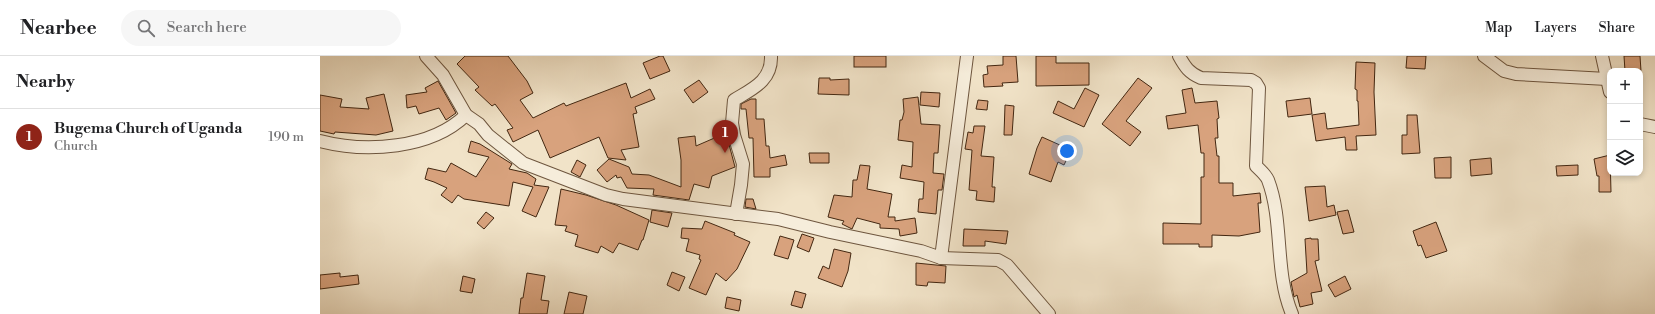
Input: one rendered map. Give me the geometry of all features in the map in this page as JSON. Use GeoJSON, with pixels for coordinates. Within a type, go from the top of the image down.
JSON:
{"type":"FeatureCollection","features":[{"type":"Feature","properties":{"kind":"street"},"geometry":{"type":"LineString","coordinates":[[426,56],[443,75],[466,115],[479,124],[488,135],[523,163],[606,195],[623,200],[784,221],[921,251],[941,258],[998,260],[1006,265],[1049,314]]}},
{"type":"Feature","properties":{"kind":"street"},"geometry":{"type":"LineString","coordinates":[[736,214],[743,164],[732,123],[734,100],[765,80],[769,73],[771,56]]}},
{"type":"Feature","properties":{"kind":"street"},"geometry":{"type":"LineString","coordinates":[[941,258],[967,56]]}},
{"type":"Feature","properties":{"kind":"street"},"geometry":{"type":"LineString","coordinates":[[1179,56],[1185,67],[1194,75],[1201,78],[1251,80],[1256,83],[1259,88],[1256,166],[1268,179],[1275,205],[1280,264],[1292,314]]}},
{"type":"Feature","properties":{"kind":"street"},"geometry":{"type":"LineString","coordinates":[[1484,56],[1504,71],[1516,74],[1607,79],[1602,56]]}},
{"type":"Feature","properties":{"kind":"street"},"geometry":{"type":"LineString","coordinates":[[320,141],[355,147],[414,143],[446,131],[457,124],[466,115]]}},
{"type":"Feature","properties":{"kind":"street"},"geometry":{"type":"LineString","coordinates":[[1643,125],[1655,127]]}},
{"type":"Feature","properties":{"kind":"building"},"geometry":{"type":"Polygon","coordinates":[[[465,56],[508,56],[527,81],[533,93],[520,100],[533,118],[564,103],[566,106],[626,83],[631,98],[650,89],[655,99],[635,107],[637,113],[633,114],[639,147],[621,150],[626,160],[608,158],[599,137],[550,158],[538,130],[513,142],[507,130],[513,128],[495,104],[492,106],[475,90],[479,87],[457,64],[465,56]]]}},
{"type":"Feature","properties":{"kind":"building"},"geometry":{"type":"Polygon","coordinates":[[[663,56],[670,71],[650,79],[643,63],[663,56]]]}},
{"type":"Feature","properties":{"kind":"building"},"geometry":{"type":"Polygon","coordinates":[[[854,56],[886,56],[886,67],[854,67],[854,56]]]}},
{"type":"Feature","properties":{"kind":"building"},"geometry":{"type":"Polygon","coordinates":[[[1003,56],[1016,56],[1018,82],[1002,83],[1003,86],[984,87],[983,75],[988,74],[987,66],[1003,65],[1003,56]]]}},
{"type":"Feature","properties":{"kind":"building"},"geometry":{"type":"Polygon","coordinates":[[[1036,56],[1056,56],[1056,63],[1089,63],[1089,85],[1036,86],[1036,56]]]}},
{"type":"Feature","properties":{"kind":"building"},"geometry":{"type":"Polygon","coordinates":[[[1407,56],[1426,56],[1425,69],[1406,68],[1407,56]]]}},
{"type":"Feature","properties":{"kind":"building"},"geometry":{"type":"Polygon","coordinates":[[[1624,56],[1640,56],[1641,68],[1625,68],[1624,56]]]}},
{"type":"Feature","properties":{"kind":"building"},"geometry":{"type":"Polygon","coordinates":[[[1356,62],[1375,63],[1374,92],[1376,135],[1356,136],[1357,150],[1346,150],[1345,137],[1316,141],[1312,115],[1325,113],[1327,129],[1359,125],[1357,90],[1355,89],[1356,62]]]}},
{"type":"Feature","properties":{"kind":"building"},"geometry":{"type":"Polygon","coordinates":[[[819,78],[830,78],[830,80],[849,79],[849,95],[818,94],[819,78]]]}},
{"type":"Feature","properties":{"kind":"building"},"geometry":{"type":"Polygon","coordinates":[[[1138,78],[1152,88],[1126,121],[1141,132],[1130,146],[1102,124],[1138,78]]]}},
{"type":"Feature","properties":{"kind":"building"},"geometry":{"type":"Polygon","coordinates":[[[699,80],[708,92],[693,103],[684,90],[699,80]]]}},
{"type":"Feature","properties":{"kind":"building"},"geometry":{"type":"Polygon","coordinates":[[[438,81],[456,113],[446,120],[439,108],[419,114],[416,106],[407,108],[406,95],[427,92],[425,88],[438,81]]]}},
{"type":"Feature","properties":{"kind":"building"},"geometry":{"type":"Polygon","coordinates":[[[1085,88],[1099,95],[1084,127],[1053,113],[1058,101],[1074,109],[1085,88]]]}},
{"type":"Feature","properties":{"kind":"building"},"geometry":{"type":"Polygon","coordinates":[[[1192,88],[1195,103],[1217,101],[1219,118],[1217,119],[1218,138],[1215,138],[1217,156],[1219,156],[1219,183],[1233,183],[1233,196],[1260,193],[1261,203],[1258,203],[1260,232],[1239,236],[1212,235],[1212,247],[1199,247],[1199,244],[1163,244],[1163,223],[1201,224],[1201,177],[1204,177],[1204,153],[1201,153],[1198,125],[1168,129],[1166,116],[1186,113],[1182,90],[1192,88]]]}},
{"type":"Feature","properties":{"kind":"building"},"geometry":{"type":"Polygon","coordinates":[[[921,92],[940,93],[939,107],[920,105],[921,92]]]}},
{"type":"Feature","properties":{"kind":"building"},"geometry":{"type":"Polygon","coordinates":[[[384,94],[393,131],[376,135],[335,132],[334,134],[320,131],[320,95],[342,99],[340,107],[369,109],[366,98],[384,94]]]}},
{"type":"Feature","properties":{"kind":"building"},"geometry":{"type":"Polygon","coordinates":[[[918,97],[921,124],[940,125],[938,153],[934,153],[933,173],[944,174],[942,190],[938,190],[936,214],[918,212],[919,199],[923,199],[924,182],[900,178],[902,165],[912,167],[913,142],[898,140],[900,120],[902,120],[904,112],[903,99],[918,97]]]}},
{"type":"Feature","properties":{"kind":"building"},"geometry":{"type":"Polygon","coordinates":[[[1310,98],[1312,114],[1288,117],[1286,101],[1310,98]]]}},
{"type":"Feature","properties":{"kind":"building"},"geometry":{"type":"Polygon","coordinates":[[[751,99],[756,99],[756,119],[764,119],[766,146],[769,146],[770,158],[785,155],[787,165],[770,168],[770,177],[754,177],[753,138],[749,138],[746,109],[741,109],[741,104],[751,99]]]}},
{"type":"Feature","properties":{"kind":"building"},"geometry":{"type":"Polygon","coordinates":[[[978,100],[988,101],[987,110],[976,109],[978,100]]]}},
{"type":"Feature","properties":{"kind":"building"},"geometry":{"type":"Polygon","coordinates":[[[1005,105],[1014,106],[1012,135],[1004,135],[1005,105]]]}},
{"type":"Feature","properties":{"kind":"building"},"geometry":{"type":"Polygon","coordinates":[[[1407,115],[1417,115],[1420,153],[1402,154],[1402,135],[1407,135],[1407,115]]]}},
{"type":"Feature","properties":{"kind":"building"},"geometry":{"type":"Polygon","coordinates":[[[974,126],[985,126],[981,156],[994,157],[992,187],[995,187],[994,202],[976,200],[977,191],[969,190],[972,150],[965,149],[968,132],[973,133],[974,126]]]}},
{"type":"Feature","properties":{"kind":"building"},"geometry":{"type":"Polygon","coordinates":[[[726,133],[735,167],[712,176],[709,188],[694,184],[689,200],[653,195],[654,189],[627,188],[621,177],[617,178],[616,175],[607,182],[597,170],[609,159],[629,167],[632,174],[649,175],[681,187],[681,160],[678,138],[695,136],[696,146],[726,133]]]}},
{"type":"Feature","properties":{"kind":"building"},"geometry":{"type":"Polygon","coordinates":[[[1042,137],[1071,150],[1064,165],[1058,162],[1051,182],[1029,174],[1042,137]]]}},
{"type":"Feature","properties":{"kind":"building"},"geometry":{"type":"Polygon","coordinates":[[[471,141],[480,144],[512,164],[509,169],[527,173],[536,179],[534,185],[549,187],[536,217],[522,211],[533,187],[513,182],[509,206],[464,199],[458,195],[452,203],[441,195],[447,188],[425,179],[428,168],[446,172],[451,163],[476,177],[489,157],[468,152],[471,141]]]}},
{"type":"Feature","properties":{"kind":"building"},"geometry":{"type":"Polygon","coordinates":[[[809,153],[829,153],[829,163],[810,163],[809,153]]]}},
{"type":"Feature","properties":{"kind":"building"},"geometry":{"type":"Polygon","coordinates":[[[1607,156],[1607,176],[1611,176],[1611,192],[1599,192],[1599,176],[1597,176],[1594,159],[1607,156]]]}},
{"type":"Feature","properties":{"kind":"building"},"geometry":{"type":"Polygon","coordinates":[[[1451,157],[1451,178],[1435,178],[1434,158],[1451,157]]]}},
{"type":"Feature","properties":{"kind":"building"},"geometry":{"type":"Polygon","coordinates":[[[1491,158],[1492,174],[1471,176],[1470,160],[1491,158]]]}},
{"type":"Feature","properties":{"kind":"building"},"geometry":{"type":"Polygon","coordinates":[[[577,160],[586,165],[580,177],[571,172],[577,160]]]}},
{"type":"Feature","properties":{"kind":"building"},"geometry":{"type":"Polygon","coordinates":[[[860,165],[870,166],[867,189],[892,194],[888,217],[895,217],[895,221],[915,218],[917,233],[900,236],[899,229],[880,228],[880,224],[857,218],[852,229],[842,224],[844,221],[828,217],[834,195],[852,197],[853,180],[857,180],[860,165]]]}},
{"type":"Feature","properties":{"kind":"building"},"geometry":{"type":"Polygon","coordinates":[[[1578,165],[1578,175],[1557,176],[1556,166],[1578,165]]]}},
{"type":"Feature","properties":{"kind":"building"},"geometry":{"type":"Polygon","coordinates":[[[1325,186],[1327,207],[1334,205],[1336,215],[1309,221],[1305,187],[1325,186]]]}},
{"type":"Feature","properties":{"kind":"building"},"geometry":{"type":"Polygon","coordinates":[[[561,189],[586,195],[616,205],[649,220],[643,240],[638,250],[619,243],[613,253],[601,246],[598,253],[575,246],[578,235],[565,231],[567,226],[555,225],[561,189]]]}},
{"type":"Feature","properties":{"kind":"building"},"geometry":{"type":"Polygon","coordinates":[[[746,199],[753,199],[756,209],[745,207],[746,199]]]}},
{"type":"Feature","properties":{"kind":"building"},"geometry":{"type":"Polygon","coordinates":[[[652,210],[672,213],[668,227],[650,222],[652,210]]]}},
{"type":"Feature","properties":{"kind":"building"},"geometry":{"type":"Polygon","coordinates":[[[1348,210],[1354,232],[1343,234],[1337,212],[1348,210]]]}},
{"type":"Feature","properties":{"kind":"building"},"geometry":{"type":"Polygon","coordinates":[[[486,212],[494,218],[484,229],[477,223],[486,212]]]}},
{"type":"Feature","properties":{"kind":"building"},"geometry":{"type":"Polygon","coordinates":[[[705,221],[735,233],[734,235],[750,242],[737,269],[726,281],[716,273],[706,295],[689,288],[701,260],[699,259],[700,255],[686,251],[689,239],[681,238],[682,228],[702,229],[705,221]]]}},
{"type":"Feature","properties":{"kind":"building"},"geometry":{"type":"Polygon","coordinates":[[[1436,222],[1447,251],[1426,258],[1421,245],[1418,246],[1413,231],[1436,222]]]}},
{"type":"Feature","properties":{"kind":"building"},"geometry":{"type":"Polygon","coordinates":[[[964,229],[1008,231],[1006,244],[985,241],[985,246],[963,246],[964,229]]]}},
{"type":"Feature","properties":{"kind":"building"},"geometry":{"type":"Polygon","coordinates":[[[802,234],[814,238],[809,252],[797,247],[802,234]]]}},
{"type":"Feature","properties":{"kind":"building"},"geometry":{"type":"Polygon","coordinates":[[[780,236],[794,240],[788,259],[774,255],[780,236]]]}},
{"type":"Feature","properties":{"kind":"building"},"geometry":{"type":"Polygon","coordinates":[[[1305,239],[1318,239],[1319,260],[1315,261],[1322,291],[1311,293],[1313,304],[1300,307],[1297,295],[1294,297],[1291,282],[1307,273],[1305,239]]]}},
{"type":"Feature","properties":{"kind":"building"},"geometry":{"type":"Polygon","coordinates":[[[834,249],[851,253],[848,271],[842,287],[818,278],[823,266],[829,269],[834,249]]]}},
{"type":"Feature","properties":{"kind":"building"},"geometry":{"type":"Polygon","coordinates":[[[916,263],[946,266],[945,283],[928,282],[927,286],[916,285],[916,263]]]}},
{"type":"Feature","properties":{"kind":"building"},"geometry":{"type":"Polygon","coordinates":[[[672,272],[685,277],[679,291],[667,285],[672,272]]]}},
{"type":"Feature","properties":{"kind":"building"},"geometry":{"type":"Polygon","coordinates":[[[340,273],[340,277],[358,275],[359,284],[320,289],[320,275],[340,273]]]}},
{"type":"Feature","properties":{"kind":"building"},"geometry":{"type":"Polygon","coordinates":[[[527,273],[545,276],[541,300],[549,301],[547,314],[519,314],[527,273]]]}},
{"type":"Feature","properties":{"kind":"building"},"geometry":{"type":"Polygon","coordinates":[[[463,276],[475,279],[472,293],[460,291],[463,276]]]}},
{"type":"Feature","properties":{"kind":"building"},"geometry":{"type":"Polygon","coordinates":[[[1345,276],[1351,289],[1335,297],[1328,285],[1345,276]]]}},
{"type":"Feature","properties":{"kind":"building"},"geometry":{"type":"Polygon","coordinates":[[[795,291],[806,294],[802,308],[791,305],[795,291]]]}},
{"type":"Feature","properties":{"kind":"building"},"geometry":{"type":"Polygon","coordinates":[[[569,292],[587,296],[583,314],[564,314],[569,292]]]}},
{"type":"Feature","properties":{"kind":"building"},"geometry":{"type":"Polygon","coordinates":[[[727,297],[741,300],[739,311],[725,308],[727,297]]]}},
{"type":"Feature","properties":{"kind":"place","name":"Bugema Church of Uganda"},"geometry":{"type":"Point","coordinates":[725,153]}}]}
